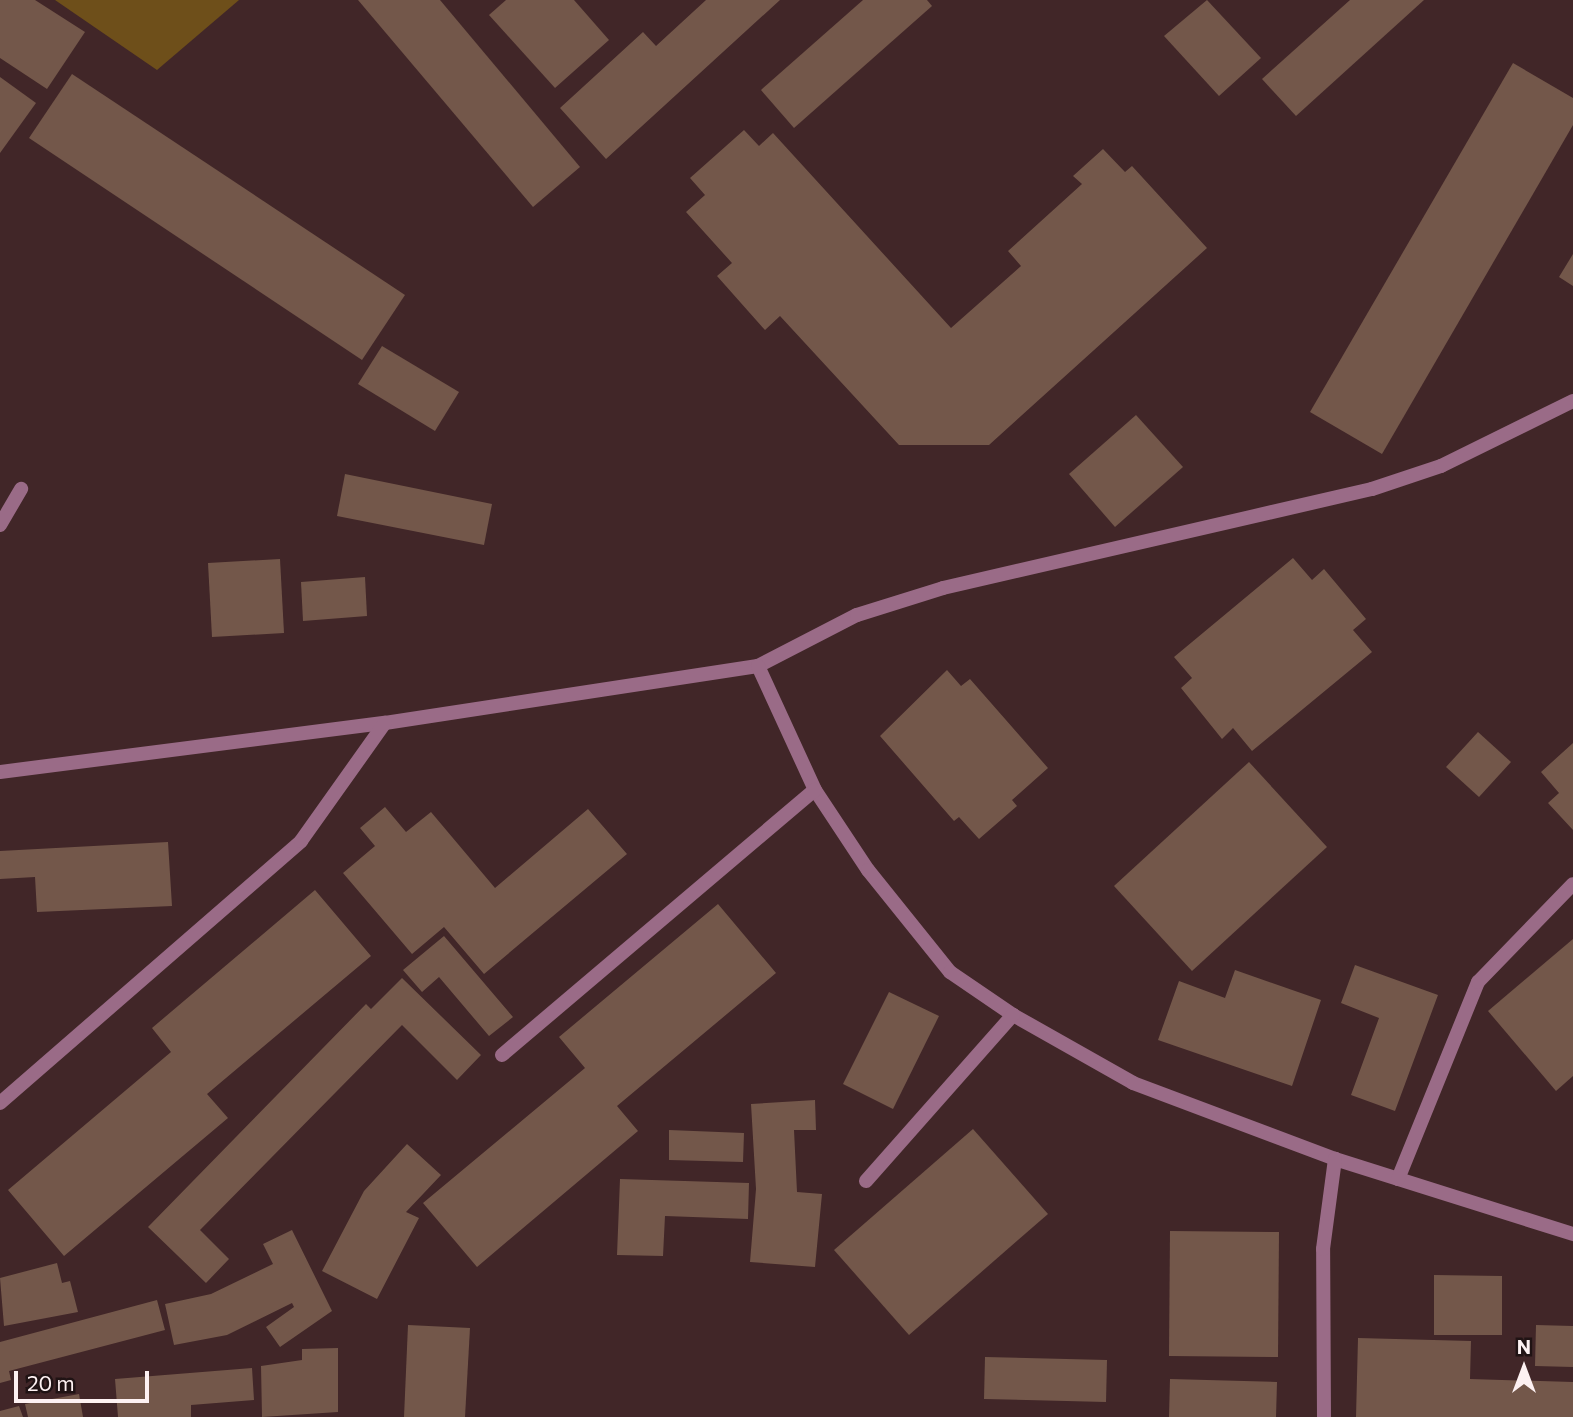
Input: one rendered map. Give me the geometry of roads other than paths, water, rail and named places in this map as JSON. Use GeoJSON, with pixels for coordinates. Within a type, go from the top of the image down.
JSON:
{"type":"FeatureCollection","features":[{"type":"Feature","properties":{"kind":"street"},"geometry":{"type":"LineString","coordinates":[[0,772],[385,723],[758,666],[856,615],[943,588],[1372,489],[1441,466],[1573,401]]}},
{"type":"Feature","properties":{"kind":"street"},"geometry":{"type":"LineString","coordinates":[[0,525],[21,489]]}},
{"type":"Feature","properties":{"kind":"street"},"geometry":{"type":"LineString","coordinates":[[758,666],[815,790],[868,870],[950,972],[1013,1015],[1133,1083],[1335,1159],[1573,1234]]}},
{"type":"Feature","properties":{"kind":"street"},"geometry":{"type":"LineString","coordinates":[[0,1103],[301,841],[385,723]]}},
{"type":"Feature","properties":{"kind":"street"},"geometry":{"type":"LineString","coordinates":[[502,1055],[815,790]]}},
{"type":"Feature","properties":{"kind":"street"},"geometry":{"type":"LineString","coordinates":[[1398,1179],[1478,982],[1573,884]]}},
{"type":"Feature","properties":{"kind":"street"},"geometry":{"type":"LineString","coordinates":[[866,1181],[1013,1015]]}},
{"type":"Feature","properties":{"kind":"street"},"geometry":{"type":"LineString","coordinates":[[1324,1417],[1323,1249],[1335,1159]]}}]}
